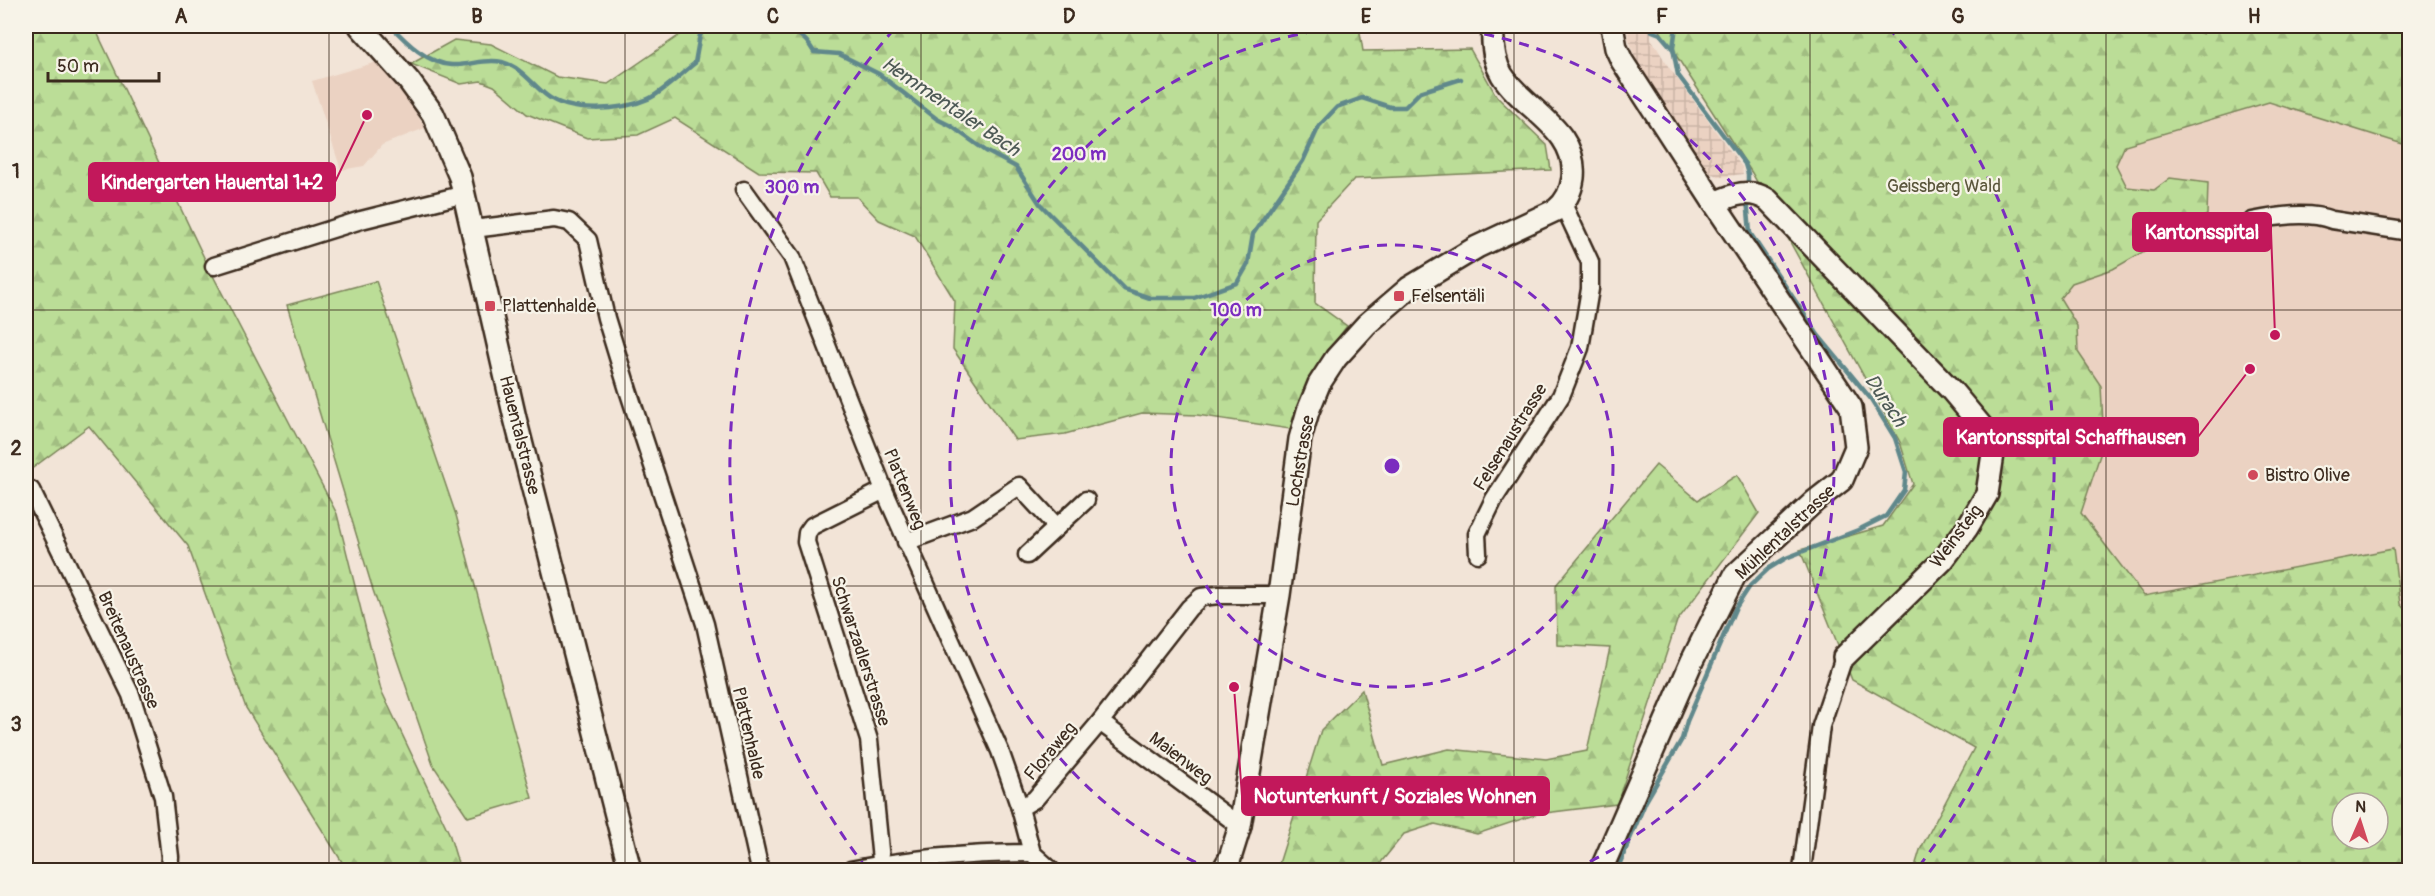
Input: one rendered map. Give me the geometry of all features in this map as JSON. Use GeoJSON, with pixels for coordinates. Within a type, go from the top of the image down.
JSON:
{"type":"FeatureCollection","features":[{"type":"Feature","properties":{"kind":"street","name":"Hauentalstrasse"},"geometry":{"type":"LineString","coordinates":[[360,26],[409,81],[433,114],[456,163],[515,418],[630,870]]}},
{"type":"Feature","properties":{"kind":"street"},"geometry":{"type":"LineString","coordinates":[[1493,26],[1495,58],[1502,74],[1513,89],[1557,130],[1568,146],[1574,169],[1569,194],[1563,204]]}},
{"type":"Feature","properties":{"kind":"street","name":"Mühlentalstrasse"},"geometry":{"type":"LineString","coordinates":[[1601,870],[1692,660],[1735,575],[1815,501],[1842,480],[1856,447],[1851,407],[1713,203],[1622,61],[1612,26]]}},
{"type":"Feature","properties":{"kind":"street","name":"Plattenweg"},"geometry":{"type":"LineString","coordinates":[[744,190],[792,257],[884,490],[1000,751],[1020,808]]}},
{"type":"Feature","properties":{"kind":"street"},"geometry":{"type":"LineString","coordinates":[[214,266],[362,220],[465,194]]}},
{"type":"Feature","properties":{"kind":"street","name":"Weinsteig"},"geometry":{"type":"LineString","coordinates":[[1713,203],[1747,194],[1768,200],[1952,391],[1983,428],[1993,454],[1987,494],[1967,528],[1942,560],[1844,657],[1821,726],[1802,870]]}},
{"type":"Feature","properties":{"kind":"street","name":"Felsenaustrasse"},"geometry":{"type":"LineString","coordinates":[[1478,554],[1477,534],[1494,499],[1561,396],[1580,348],[1590,289],[1590,262],[1563,204]]}},
{"type":"Feature","properties":{"kind":"street","name":"Lochstrasse"},"geometry":{"type":"LineString","coordinates":[[1223,870],[1230,858],[1240,826],[1279,595],[1300,439],[1319,384],[1336,358],[1367,324],[1409,288],[1468,251],[1547,214],[1563,204]]}},
{"type":"Feature","properties":{"kind":"street"},"geometry":{"type":"LineString","coordinates":[[2252,221],[2275,217],[2322,217],[2409,232]]}},
{"type":"Feature","properties":{"kind":"street","name":"Plattenhalde"},"geometry":{"type":"LineString","coordinates":[[473,229],[554,219],[569,222],[588,240],[606,318],[624,380],[705,624],[760,870]]}},
{"type":"Feature","properties":{"kind":"street"},"geometry":{"type":"LineString","coordinates":[[906,542],[973,517],[1019,486],[1057,527]]}},
{"type":"Feature","properties":{"kind":"street","name":"Breitenaustrasse"},"geometry":{"type":"LineString","coordinates":[[31,490],[131,695],[163,797],[170,848],[169,870]]}},
{"type":"Feature","properties":{"kind":"street","name":"Schwarzadlerstrasse"},"geometry":{"type":"LineString","coordinates":[[881,867],[869,740],[806,542],[807,533],[812,526],[884,490]]}},
{"type":"Feature","properties":{"kind":"street"},"geometry":{"type":"LineString","coordinates":[[1027,555],[1086,500]]}},
{"type":"Feature","properties":{"kind":"street","name":"Floraweg"},"geometry":{"type":"LineString","coordinates":[[1020,808],[1035,799],[1100,722],[1189,608],[1201,597],[1279,595]]}},
{"type":"Feature","properties":{"kind":"street","name":"Maienweg"},"geometry":{"type":"LineString","coordinates":[[1100,722],[1240,826]]}},
{"type":"Feature","properties":{"kind":"street"},"geometry":{"type":"LineString","coordinates":[[1020,808],[1032,852],[1051,870]]}},
{"type":"Feature","properties":{"kind":"street"},"geometry":{"type":"LineString","coordinates":[[850,870],[1003,853],[1032,852]]}},
{"type":"Feature","properties":{"kind":"shaded area"},"geometry":{"type":"Polygon","coordinates":[[[1627,26],[1651,26],[1651,38],[1668,66],[1742,167],[1743,174],[1721,177],[1706,172],[1640,72],[1628,37],[1627,26]]]}},
{"type":"Feature","properties":{"kind":"shaded area"},"geometry":{"type":"Polygon","coordinates":[[[377,62],[413,107],[425,128],[382,145],[364,166],[341,170],[312,81],[377,62]]]}},
{"type":"Feature","properties":{"kind":"shaded area"},"geometry":{"type":"Polygon","coordinates":[[[2269,102],[2409,146],[2409,614],[2400,604],[2393,549],[2144,596],[2081,513],[2104,443],[2101,386],[2078,352],[2077,326],[2060,298],[2072,283],[2113,269],[2154,190],[2127,187],[2116,165],[2124,145],[2269,102]]]}},
{"type":"Feature","properties":{"kind":"green space"},"geometry":{"type":"Polygon","coordinates":[[[26,26],[94,26],[209,268],[337,514],[381,690],[449,833],[460,870],[347,870],[246,708],[188,546],[89,426],[26,473],[26,26]]]}},
{"type":"Feature","properties":{"kind":"green space"},"geometry":{"type":"Polygon","coordinates":[[[693,26],[1359,26],[1363,51],[1470,49],[1497,97],[1547,145],[1551,170],[1354,179],[1316,220],[1315,303],[1347,326],[1316,367],[1290,429],[1197,415],[1142,413],[1065,434],[1015,440],[953,349],[955,301],[915,236],[879,220],[857,197],[830,197],[816,173],[759,172],[675,118],[638,135],[587,138],[527,114],[494,86],[481,81],[461,84],[411,64],[454,40],[491,44],[557,77],[608,84],[693,26]]]}},
{"type":"Feature","properties":{"kind":"green space","name":"Geissberg Wald"},"geometry":{"type":"Polygon","coordinates":[[[1659,26],[2183,26],[2203,34],[2207,26],[2409,26],[2409,146],[2269,102],[2125,145],[2116,165],[2127,187],[2154,190],[2170,178],[2208,183],[2207,215],[2113,269],[2072,283],[2060,298],[2077,326],[2078,352],[2101,386],[2104,443],[2081,513],[2144,596],[2393,549],[2400,604],[2409,614],[2409,870],[1914,870],[1920,850],[1974,748],[1852,680],[1800,550],[1883,526],[1913,484],[1900,442],[1752,173],[1659,26]]]}},
{"type":"Feature","properties":{"kind":"green space"},"geometry":{"type":"Polygon","coordinates":[[[376,281],[456,515],[532,798],[468,817],[433,765],[373,590],[287,305],[376,281]]]}},
{"type":"Feature","properties":{"kind":"green space"},"geometry":{"type":"Polygon","coordinates":[[[1656,465],[1698,500],[1737,475],[1759,513],[1677,621],[1617,804],[1537,814],[1477,834],[1435,824],[1404,834],[1377,870],[1277,870],[1321,730],[1362,690],[1383,765],[1449,749],[1546,759],[1587,751],[1610,648],[1557,645],[1556,585],[1656,465]]]}},
{"type":"Feature","properties":{"kind":"waterway","name":"Hemmentaler Bach"},"geometry":{"type":"LineString","coordinates":[[391,26],[411,45],[434,61],[452,65],[489,61],[509,64],[556,101],[581,108],[596,109],[637,103],[659,92],[695,63],[700,35],[707,26]]}},
{"type":"Feature","properties":{"kind":"waterway","name":"Hemmentaler Bach"},"geometry":{"type":"LineString","coordinates":[[768,26],[774,30],[796,33],[814,52],[839,54],[879,74],[937,119],[986,151],[1016,167],[1040,204],[1124,289],[1150,298],[1194,298],[1237,283],[1248,264],[1253,234],[1303,161],[1319,126],[1337,107],[1362,98],[1390,107],[1405,107],[1420,92],[1461,79]]}},
{"type":"Feature","properties":{"kind":"waterway","name":"Durach"},"geometry":{"type":"LineString","coordinates":[[1676,26],[1673,48],[1678,75],[1745,164],[1748,188]]}},
{"type":"Feature","properties":{"kind":"waterway","name":"Hemmentaler Bach"},"geometry":{"type":"LineString","coordinates":[[1652,31],[1660,34],[1672,48]]}},
{"type":"Feature","properties":{"kind":"waterway","name":"Durach"},"geometry":{"type":"LineString","coordinates":[[1617,870],[1646,801],[1682,739],[1687,721],[1735,609],[1750,586],[1768,569],[1786,558],[1858,530],[1886,516],[1904,490],[1906,472],[1895,438],[1871,399],[1818,335],[1750,233],[1747,199]]}},
{"type":"Feature","properties":{"kind":"place","name":"Kindergarten Hauental 1+2"},"geometry":{"type":"Point","coordinates":[367,115]}},
{"type":"Feature","properties":{"kind":"place","name":"Felsentäli"},"geometry":{"type":"Point","coordinates":[1399,296]}},
{"type":"Feature","properties":{"kind":"place","name":"Plattenhalde"},"geometry":{"type":"Point","coordinates":[490,306]}},
{"type":"Feature","properties":{"kind":"place","name":"Kantonsspital"},"geometry":{"type":"Point","coordinates":[2275,335]}},
{"type":"Feature","properties":{"kind":"place","name":"Kantonsspital Schaffhausen"},"geometry":{"type":"Point","coordinates":[2250,369]}},
{"type":"Feature","properties":{"kind":"place","name":"Bistro Olive"},"geometry":{"type":"Point","coordinates":[2253,475]}},
{"type":"Feature","properties":{"kind":"place","name":"Notunterkunft / Soziales Wohnen"},"geometry":{"type":"Point","coordinates":[1234,687]}}]}
